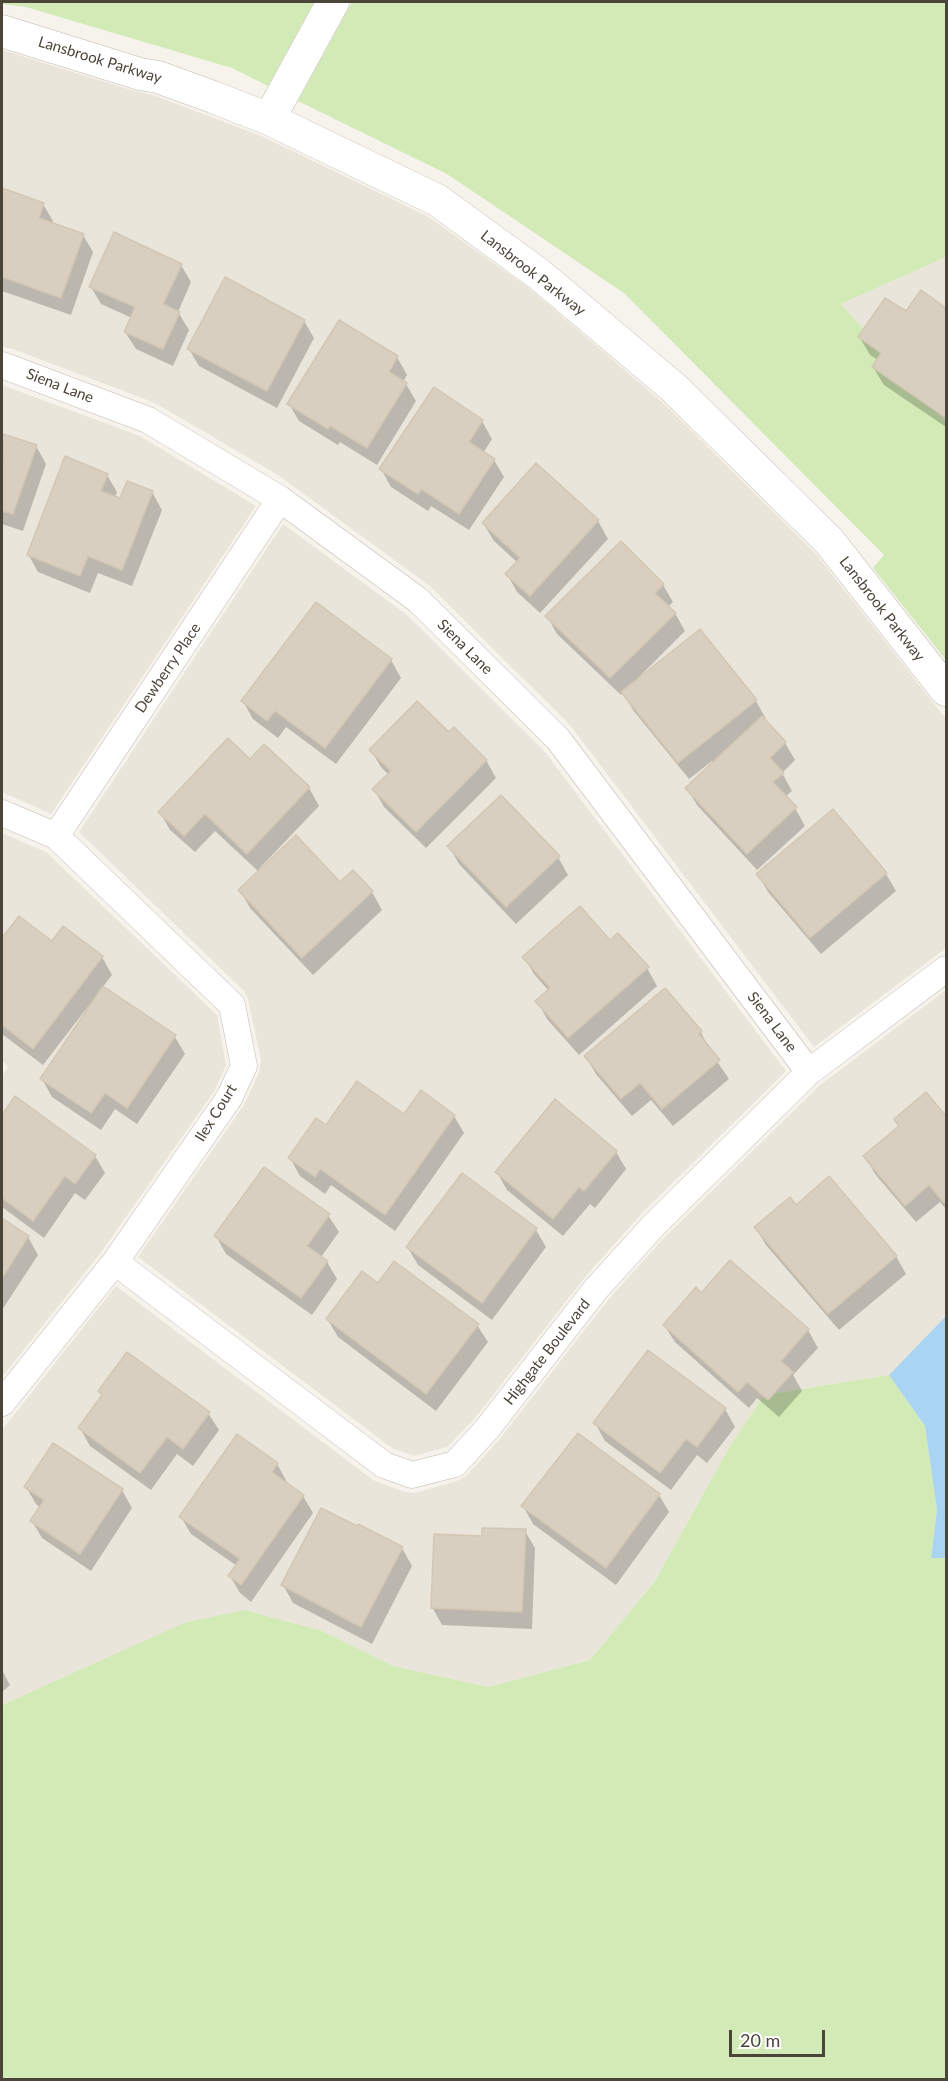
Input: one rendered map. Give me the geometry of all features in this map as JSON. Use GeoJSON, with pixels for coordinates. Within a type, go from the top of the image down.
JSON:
{"type":"FeatureCollection","features":[{"type":"Feature","properties":{"kind":"street"},"geometry":{"type":"LineString","coordinates":[[269,119],[333,2]]}},
{"type":"Feature","properties":{"kind":"street","name":"Lansbrook Parkway"},"geometry":{"type":"LineString","coordinates":[[2,31],[140,74],[158,77],[269,119],[436,200],[558,290],[674,388],[829,541],[946,690]]}},
{"type":"Feature","properties":{"kind":"street","name":"Siena Lane"},"geometry":{"type":"LineString","coordinates":[[2,365],[148,420],[280,499],[418,600],[558,739],[809,1072]]}},
{"type":"Feature","properties":{"kind":"street","name":"Dewberry Place"},"geometry":{"type":"LineString","coordinates":[[56,836],[280,499]]}},
{"type":"Feature","properties":{"kind":"street"},"geometry":{"type":"LineString","coordinates":[[2,813],[56,836]]}},
{"type":"Feature","properties":{"kind":"street","name":"Ilex Court"},"geometry":{"type":"LineString","coordinates":[[2,1403],[115,1262],[229,1098],[244,1066],[232,1005],[56,836]]}},
{"type":"Feature","properties":{"kind":"street","name":"Highgate Boulevard"},"geometry":{"type":"LineString","coordinates":[[115,1262],[384,1465],[412,1475],[455,1464],[487,1429],[596,1289],[654,1225],[809,1072],[946,969]]}},
{"type":"Feature","properties":{"kind":"shaded area"},"geometry":{"type":"Polygon","coordinates":[[[2,50],[153,95],[261,136],[427,216],[530,289],[663,403],[816,554],[946,719],[946,948],[814,1047],[570,725],[430,586],[278,475],[155,403],[13,349],[2,347],[2,50]]]}},
{"type":"Feature","properties":{"kind":"shaded area"},"geometry":{"type":"Polygon","coordinates":[[[946,257],[946,422],[841,304],[946,257]]]}},
{"type":"Feature","properties":{"kind":"shaded area"},"geometry":{"type":"Polygon","coordinates":[[[2,385],[140,436],[256,506],[51,814],[2,792],[2,385]]]}},
{"type":"Feature","properties":{"kind":"shaded area"},"geometry":{"type":"Polygon","coordinates":[[[283,524],[407,615],[545,752],[786,1071],[643,1212],[585,1277],[475,1418],[447,1447],[414,1456],[392,1448],[138,1257],[244,1105],[259,1073],[261,1060],[248,999],[244,991],[79,832],[283,524]]]}},
{"type":"Feature","properties":{"kind":"shaded area"},"geometry":{"type":"Polygon","coordinates":[[[2,833],[46,852],[217,1015],[226,1065],[215,1090],[102,1251],[2,1377],[2,1076],[8,1066],[2,1061],[2,833]]]}},
{"type":"Feature","properties":{"kind":"shaded area"},"geometry":{"type":"Polygon","coordinates":[[[946,990],[946,1316],[889,1375],[764,1395],[730,1446],[655,1581],[590,1660],[488,1687],[393,1666],[322,1631],[184,1624],[2,1705],[2,1430],[116,1286],[373,1480],[405,1492],[415,1493],[457,1481],[466,1476],[499,1440],[608,1300],[665,1237],[819,1086],[946,990]]]}},
{"type":"Feature","properties":{"kind":"green space"},"geometry":{"type":"Polygon","coordinates":[[[2,2],[314,2],[268,86],[232,68],[26,7],[2,4],[2,2]]]}},
{"type":"Feature","properties":{"kind":"green space"},"geometry":{"type":"Polygon","coordinates":[[[352,2],[946,2],[946,257],[841,304],[946,422],[946,660],[873,568],[884,555],[624,293],[447,174],[298,101],[352,2]]]}},
{"type":"Feature","properties":{"kind":"green space"},"geometry":{"type":"Polygon","coordinates":[[[889,1375],[925,1426],[937,1510],[931,1557],[946,1558],[946,2079],[2,2079],[2,1705],[184,1623],[244,1610],[322,1631],[393,1666],[488,1687],[590,1660],[655,1581],[730,1446],[764,1395],[889,1375]]]}},
{"type":"Feature","properties":{"kind":"water"},"geometry":{"type":"Polygon","coordinates":[[[946,1316],[946,1558],[931,1558],[937,1510],[925,1426],[889,1375],[946,1316]]]}},
{"type":"Feature","properties":{"kind":"building"},"geometry":{"type":"Polygon","coordinates":[[[2,188],[44,203],[39,218],[84,234],[61,298],[2,277],[2,188]]]}},
{"type":"Feature","properties":{"kind":"building"},"geometry":{"type":"Polygon","coordinates":[[[114,232],[182,264],[163,304],[180,312],[163,349],[124,332],[135,307],[89,287],[114,232]]]}},
{"type":"Feature","properties":{"kind":"building"},"geometry":{"type":"Polygon","coordinates":[[[225,277],[305,320],[267,391],[187,349],[225,277]]]}},
{"type":"Feature","properties":{"kind":"building"},"geometry":{"type":"Polygon","coordinates":[[[921,290],[946,308],[946,418],[872,367],[881,353],[858,337],[885,298],[906,311],[921,290]]]}},
{"type":"Feature","properties":{"kind":"building"},"geometry":{"type":"Polygon","coordinates":[[[339,320],[398,356],[389,372],[407,383],[367,448],[330,426],[328,429],[287,404],[339,320]]]}},
{"type":"Feature","properties":{"kind":"building"},"geometry":{"type":"Polygon","coordinates":[[[434,387],[483,420],[469,442],[495,459],[459,514],[421,489],[418,494],[379,469],[434,387]]]}},
{"type":"Feature","properties":{"kind":"building"},"geometry":{"type":"Polygon","coordinates":[[[3,434],[37,445],[13,514],[2,511],[3,434]]]}},
{"type":"Feature","properties":{"kind":"building"},"geometry":{"type":"Polygon","coordinates":[[[65,456],[108,474],[101,491],[120,498],[127,481],[153,491],[122,570],[88,556],[80,576],[27,555],[65,456]]]}},
{"type":"Feature","properties":{"kind":"building"},"geometry":{"type":"Polygon","coordinates":[[[536,463],[599,520],[530,596],[505,574],[520,558],[482,523],[536,463]]]}},
{"type":"Feature","properties":{"kind":"building"},"geometry":{"type":"Polygon","coordinates":[[[621,541],[664,584],[655,593],[676,613],[610,678],[545,616],[621,541]]]}},
{"type":"Feature","properties":{"kind":"building"},"geometry":{"type":"Polygon","coordinates":[[[316,602],[392,659],[325,748],[275,711],[267,721],[241,701],[316,602]]]}},
{"type":"Feature","properties":{"kind":"building"},"geometry":{"type":"Polygon","coordinates":[[[700,629],[757,700],[678,763],[621,692],[700,629]]]}},
{"type":"Feature","properties":{"kind":"building"},"geometry":{"type":"Polygon","coordinates":[[[417,701],[449,732],[454,727],[487,760],[416,832],[372,789],[391,771],[369,750],[417,701]]]}},
{"type":"Feature","properties":{"kind":"building"},"geometry":{"type":"Polygon","coordinates":[[[762,716],[786,742],[770,758],[784,773],[773,782],[797,807],[747,854],[685,788],[762,716]]]}},
{"type":"Feature","properties":{"kind":"building"},"geometry":{"type":"Polygon","coordinates":[[[228,738],[250,759],[264,744],[310,787],[247,854],[205,814],[184,836],[158,812],[228,738]]]}},
{"type":"Feature","properties":{"kind":"building"},"geometry":{"type":"Polygon","coordinates":[[[501,795],[560,856],[506,907],[447,846],[501,795]]]}},
{"type":"Feature","properties":{"kind":"building"},"geometry":{"type":"Polygon","coordinates":[[[833,809],[887,873],[810,938],[756,874],[833,809]]]}},
{"type":"Feature","properties":{"kind":"building"},"geometry":{"type":"Polygon","coordinates":[[[296,835],[340,882],[353,870],[373,891],[302,958],[238,890],[296,835]]]}},
{"type":"Feature","properties":{"kind":"building"},"geometry":{"type":"Polygon","coordinates":[[[580,906],[610,940],[618,933],[649,967],[568,1038],[535,1001],[550,988],[522,957],[580,906]]]}},
{"type":"Feature","properties":{"kind":"building"},"geometry":{"type":"Polygon","coordinates":[[[19,916],[52,941],[63,926],[103,956],[33,1049],[2,1025],[2,938],[19,916]]]}},
{"type":"Feature","properties":{"kind":"building"},"geometry":{"type":"Polygon","coordinates":[[[103,986],[176,1035],[127,1108],[105,1093],[91,1113],[40,1079],[103,986]]]}},
{"type":"Feature","properties":{"kind":"building"},"geometry":{"type":"Polygon","coordinates":[[[665,988],[702,1031],[699,1034],[720,1060],[662,1109],[640,1083],[621,1099],[584,1056],[665,988]]]}},
{"type":"Feature","properties":{"kind":"building"},"geometry":{"type":"Polygon","coordinates":[[[357,1081],[404,1114],[421,1090],[455,1115],[385,1215],[320,1169],[315,1177],[288,1158],[316,1118],[326,1125],[357,1081]]]}},
{"type":"Feature","properties":{"kind":"building"},"geometry":{"type":"Polygon","coordinates":[[[926,1092],[946,1116],[946,1201],[944,1203],[929,1185],[905,1206],[863,1156],[899,1126],[894,1119],[926,1092]]]}},
{"type":"Feature","properties":{"kind":"building"},"geometry":{"type":"Polygon","coordinates":[[[15,1096],[96,1155],[75,1184],[65,1176],[33,1221],[2,1198],[2,1115],[15,1096]]]}},
{"type":"Feature","properties":{"kind":"building"},"geometry":{"type":"Polygon","coordinates":[[[555,1099],[617,1151],[584,1191],[579,1187],[553,1219],[495,1172],[555,1099]]]}},
{"type":"Feature","properties":{"kind":"building"},"geometry":{"type":"Polygon","coordinates":[[[264,1167],[330,1214],[307,1246],[328,1261],[301,1298],[214,1236],[264,1167]]]}},
{"type":"Feature","properties":{"kind":"building"},"geometry":{"type":"Polygon","coordinates":[[[462,1173],[537,1228],[482,1303],[406,1247],[462,1173]]]}},
{"type":"Feature","properties":{"kind":"building"},"geometry":{"type":"Polygon","coordinates":[[[829,1176],[897,1256],[828,1314],[754,1227],[790,1197],[796,1205],[829,1176]]]}},
{"type":"Feature","properties":{"kind":"building"},"geometry":{"type":"Polygon","coordinates":[[[2,1218],[29,1236],[2,1278],[2,1218]]]}},
{"type":"Feature","properties":{"kind":"building"},"geometry":{"type":"Polygon","coordinates":[[[730,1260],[809,1329],[781,1361],[793,1372],[768,1400],[747,1382],[738,1392],[663,1325],[696,1287],[701,1293],[730,1260]]]}},
{"type":"Feature","properties":{"kind":"building"},"geometry":{"type":"Polygon","coordinates":[[[394,1261],[479,1324],[426,1394],[326,1319],[362,1271],[378,1283],[394,1261]]]}},
{"type":"Feature","properties":{"kind":"building"},"geometry":{"type":"Polygon","coordinates":[[[648,1350],[726,1408],[697,1447],[686,1439],[660,1473],[593,1423],[648,1350]]]}},
{"type":"Feature","properties":{"kind":"building"},"geometry":{"type":"Polygon","coordinates":[[[127,1352],[210,1412],[183,1449],[167,1437],[140,1473],[78,1428],[102,1395],[98,1391],[127,1352]]]}},
{"type":"Feature","properties":{"kind":"building"},"geometry":{"type":"Polygon","coordinates":[[[578,1433],[660,1494],[606,1568],[521,1506],[578,1433]]]}},
{"type":"Feature","properties":{"kind":"building"},"geometry":{"type":"Polygon","coordinates":[[[237,1434],[278,1463],[272,1472],[304,1495],[241,1585],[228,1576],[240,1559],[179,1517],[237,1434]]]}},
{"type":"Feature","properties":{"kind":"building"},"geometry":{"type":"Polygon","coordinates":[[[53,1443],[123,1489],[80,1554],[30,1521],[44,1500],[24,1487],[53,1443]]]}},
{"type":"Feature","properties":{"kind":"building"},"geometry":{"type":"Polygon","coordinates":[[[321,1508],[403,1547],[361,1627],[281,1585],[321,1508]]]}},
{"type":"Feature","properties":{"kind":"building"},"geometry":{"type":"Polygon","coordinates":[[[482,1528],[526,1529],[522,1612],[431,1608],[434,1534],[482,1536],[482,1528]]]}}]}
